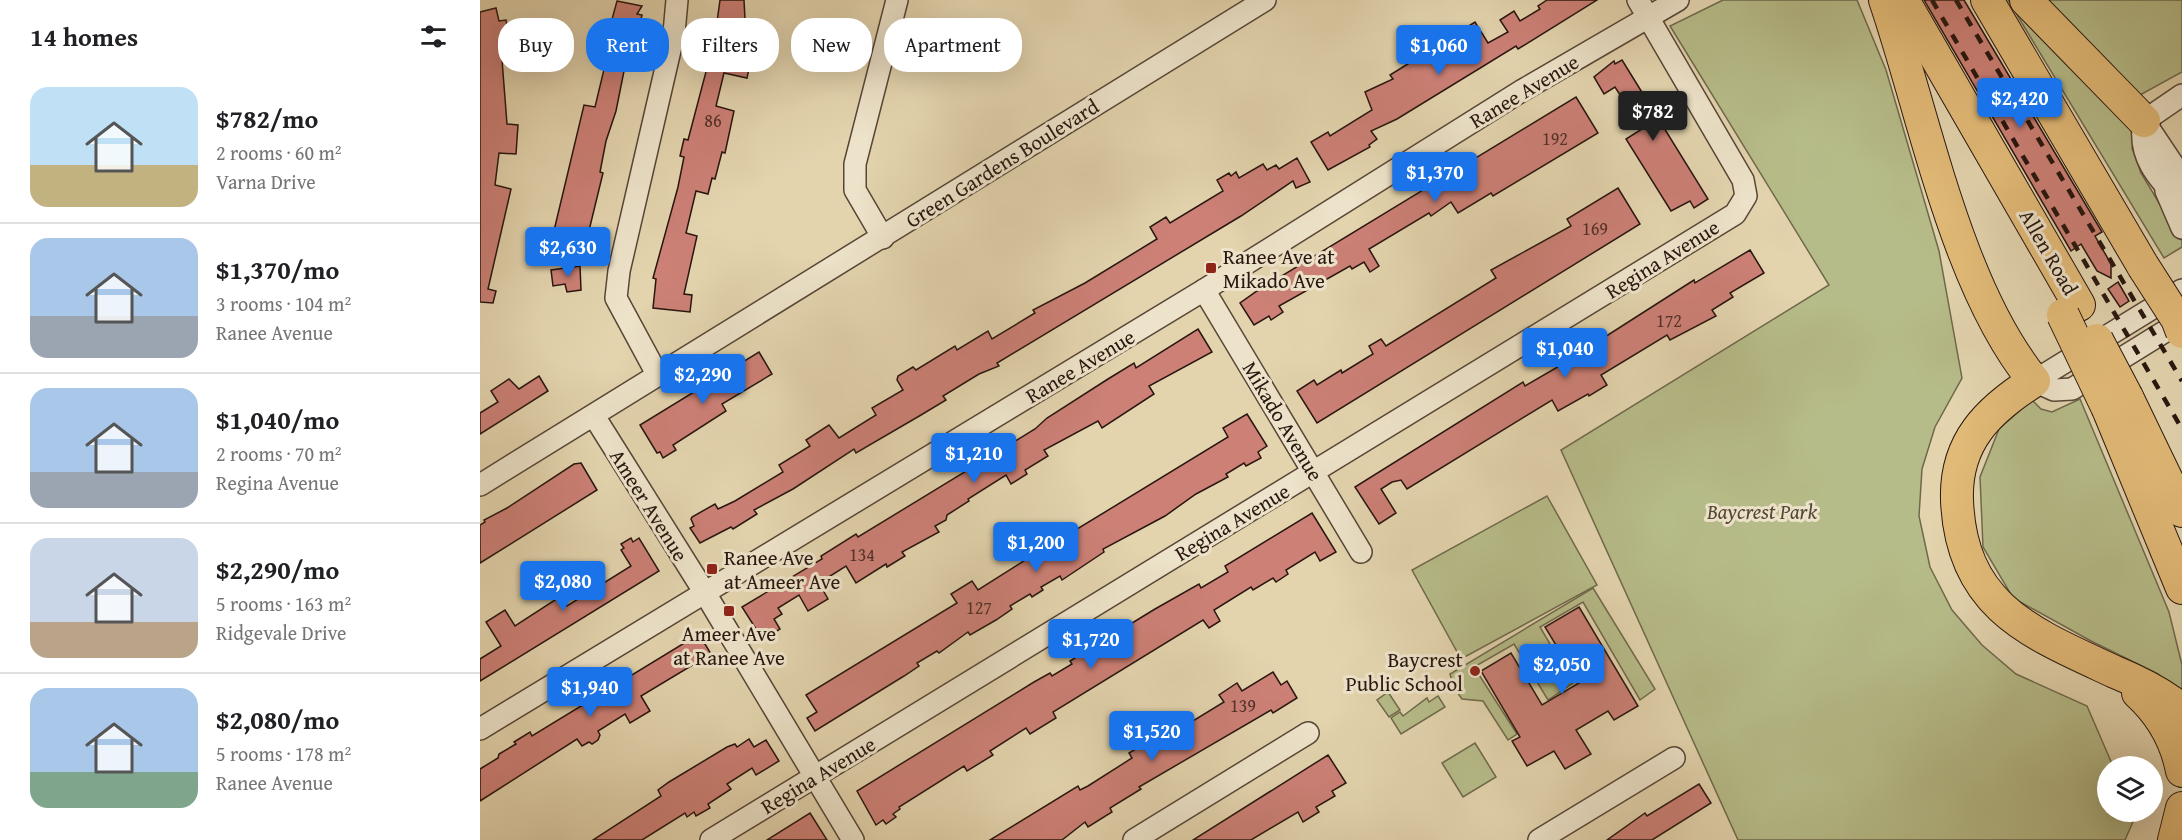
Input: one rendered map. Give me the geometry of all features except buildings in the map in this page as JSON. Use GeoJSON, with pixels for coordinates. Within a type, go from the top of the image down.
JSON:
{"type":"FeatureCollection","features":[{"type":"Feature","properties":{"kind":"highway"},"geometry":{"type":"LineString","coordinates":[[1885,0],[1962,244],[1993,314],[2019,362],[2034,381],[1995,407],[1970,442],[1963,457],[1957,493],[1961,531],[1980,581],[2001,610],[2037,635],[2145,685],[2182,710]]}},
{"type":"Feature","properties":{"kind":"highway","name":"Allen Road"},"geometry":{"type":"LineString","coordinates":[[1903,0],[1994,155],[2117,403],[2182,511]]}},
{"type":"Feature","properties":{"kind":"highway"},"geometry":{"type":"LineString","coordinates":[[1987,0],[2142,266],[2181,309]]}},
{"type":"Feature","properties":{"kind":"highway"},"geometry":{"type":"LineString","coordinates":[[2026,0],[2144,121]]}},
{"type":"Feature","properties":{"kind":"highway"},"geometry":{"type":"LineString","coordinates":[[2117,403],[2182,588]]}},
{"type":"Feature","properties":{"kind":"highway"},"geometry":{"type":"LineString","coordinates":[[2084,657],[2115,675],[2154,709],[2173,740],[2182,771]]}},
{"type":"Feature","properties":{"kind":"highway"},"geometry":{"type":"LineString","coordinates":[[2174,840],[2182,808]]}},
{"type":"Feature","properties":{"kind":"street"},"geometry":{"type":"LineString","coordinates":[[657,374],[616,298],[619,271],[674,33],[677,0]]}},
{"type":"Feature","properties":{"kind":"street"},"geometry":{"type":"LineString","coordinates":[[883,238],[855,190],[855,164],[897,0]]}},
{"type":"Feature","properties":{"kind":"street","name":"Green Gardens Boulevard"},"geometry":{"type":"LineString","coordinates":[[480,486],[738,324],[883,238],[1245,6],[1265,0]]}},
{"type":"Feature","properties":{"kind":"street"},"geometry":{"type":"LineString","coordinates":[[1638,0],[1648,19]]}},
{"type":"Feature","properties":{"kind":"street","name":"Ranee Avenue"},"geometry":{"type":"LineString","coordinates":[[480,729],[1204,290],[1523,90],[1678,0]]}},
{"type":"Feature","properties":{"kind":"street","name":"Regina Avenue"},"geometry":{"type":"LineString","coordinates":[[711,840],[1735,214],[1746,196],[1743,180],[1648,19]]}},
{"type":"Feature","properties":{"kind":"street"},"geometry":{"type":"LineString","coordinates":[[2182,94],[2144,121],[2182,203]]}},
{"type":"Feature","properties":{"kind":"street"},"geometry":{"type":"LineString","coordinates":[[2172,180],[2182,228]]}},
{"type":"Feature","properties":{"kind":"street","name":"Mikado Avenue"},"geometry":{"type":"LineString","coordinates":[[1204,290],[1361,552]]}},
{"type":"Feature","properties":{"kind":"street"},"geometry":{"type":"LineString","coordinates":[[2034,381],[2181,309]]}},
{"type":"Feature","properties":{"kind":"street"},"geometry":{"type":"LineString","coordinates":[[2034,381],[2054,390],[2072,389],[2181,309]]}},
{"type":"Feature","properties":{"kind":"street","name":"Ameer Avenue"},"geometry":{"type":"LineString","coordinates":[[594,416],[705,593],[853,840]]}},
{"type":"Feature","properties":{"kind":"street"},"geometry":{"type":"LineString","coordinates":[[1134,840],[1308,733]]}},
{"type":"Feature","properties":{"kind":"street"},"geometry":{"type":"LineString","coordinates":[[1539,840],[1674,758]]}},
{"type":"Feature","properties":{"kind":"green space","name":"Baycrest Park"},"geometry":{"type":"Polygon","coordinates":[[[1723,0],[1857,0],[1886,70],[1939,251],[1962,378],[1935,427],[1922,469],[1919,516],[1930,567],[1952,610],[1982,645],[2016,674],[2087,706],[2109,756],[2097,756],[2097,822],[2133,822],[2125,840],[1738,840],[1561,450],[1829,285],[1670,26],[1723,0]]]}},
{"type":"Feature","properties":{"kind":"green space"},"geometry":{"type":"Polygon","coordinates":[[[2008,0],[2014,0],[2137,125],[2132,148],[2141,173],[2182,241],[2182,247],[2164,258],[2008,0]]]}},
{"type":"Feature","properties":{"kind":"green space"},"geometry":{"type":"Polygon","coordinates":[[[2040,0],[2182,0],[2182,72],[2140,95],[2040,0]]]}},
{"type":"Feature","properties":{"kind":"green space"},"geometry":{"type":"Polygon","coordinates":[[[2080,399],[2169,612],[2182,665],[2182,695],[2158,674],[2091,641],[2013,598],[1983,547],[1980,477],[1999,429],[2032,400],[2041,409],[2052,412],[2080,399]]]}},
{"type":"Feature","properties":{"kind":"green space"},"geometry":{"type":"Polygon","coordinates":[[[1547,496],[1597,585],[1461,659],[1412,570],[1547,496]]]}},
{"type":"Feature","properties":{"kind":"green space"},"geometry":{"type":"Polygon","coordinates":[[[1593,588],[1655,689],[1640,700],[1583,602],[1540,627],[1573,683],[1548,700],[1514,644],[1474,667],[1517,734],[1508,740],[1483,701],[1462,699],[1454,688],[1450,674],[1593,588]]]}},
{"type":"Feature","properties":{"kind":"green space"},"geometry":{"type":"Polygon","coordinates":[[[1388,692],[1400,710],[1389,717],[1377,700],[1388,692]]]}},
{"type":"Feature","properties":{"kind":"green space"},"geometry":{"type":"Polygon","coordinates":[[[1438,696],[1445,707],[1401,734],[1391,718],[1400,712],[1403,716],[1427,698],[1429,702],[1438,696]]]}},
{"type":"Feature","properties":{"kind":"green space"},"geometry":{"type":"Polygon","coordinates":[[[1475,743],[1496,777],[1463,797],[1442,763],[1475,743]]]}},
{"type":"Feature","properties":{"kind":"railway"},"geometry":{"type":"LineString","coordinates":[[1932,0],[2182,429]]}},
{"type":"Feature","properties":{"kind":"railway"},"geometry":{"type":"LineString","coordinates":[[1956,0],[2182,381]]}},
{"type":"Feature","properties":{"kind":"place","name":"Ranee Ave at Mikado Ave"},"geometry":{"type":"Point","coordinates":[1211,268]}},
{"type":"Feature","properties":{"kind":"place","name":"Ranee Ave at Ameer Ave"},"geometry":{"type":"Point","coordinates":[712,569]}},
{"type":"Feature","properties":{"kind":"place","name":"Ameer Ave at Ranee Ave"},"geometry":{"type":"Point","coordinates":[729,611]}},
{"type":"Feature","properties":{"kind":"place","name":"Baycrest Public School"},"geometry":{"type":"Point","coordinates":[1475,671]}}]}
